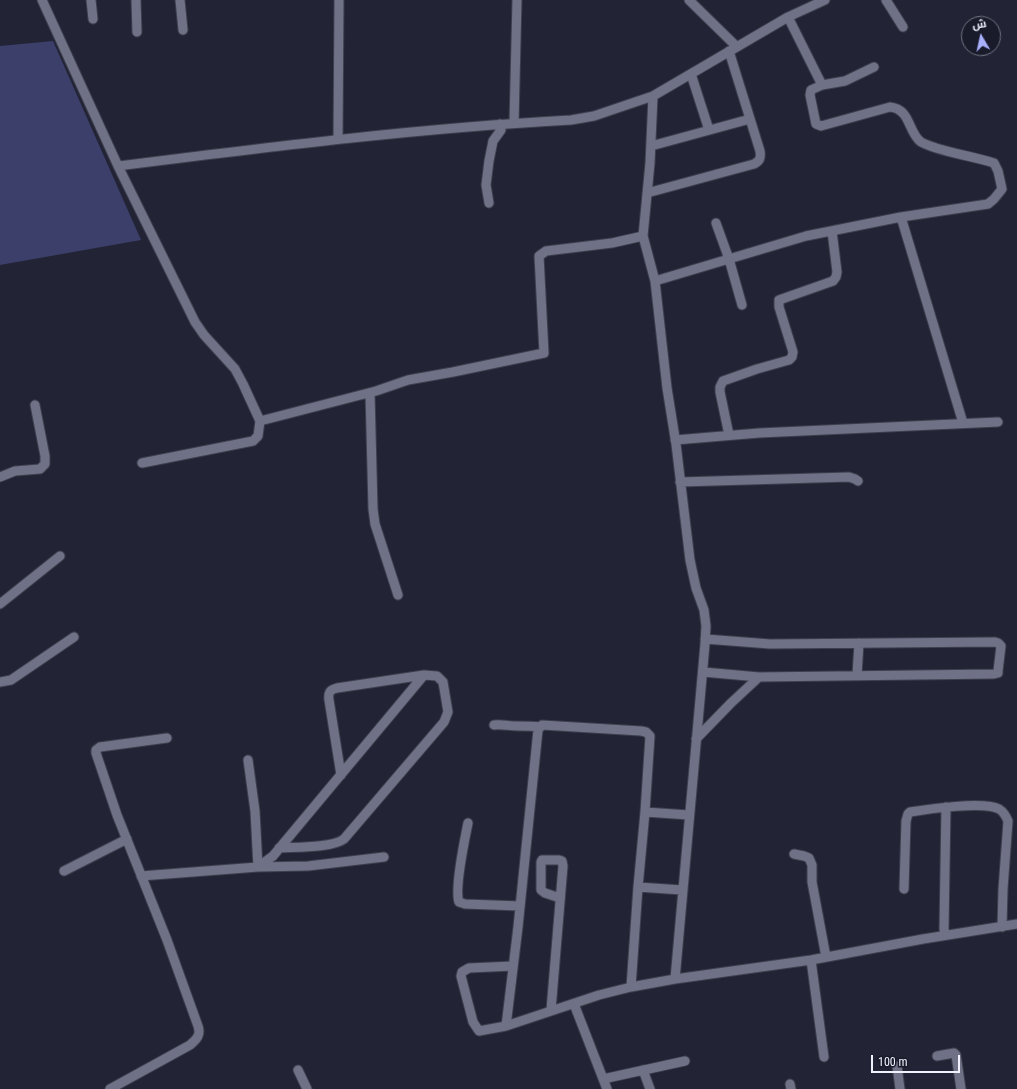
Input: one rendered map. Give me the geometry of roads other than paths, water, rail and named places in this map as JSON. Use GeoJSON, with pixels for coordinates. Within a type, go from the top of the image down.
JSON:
{"type":"FeatureCollection","features":[{"type":"Feature","properties":{"kind":"street"},"geometry":{"type":"LineString","coordinates":[[42,0],[118,166],[195,322],[201,332],[235,369],[260,421],[258,436],[253,441],[142,463]]}},
{"type":"Feature","properties":{"kind":"street"},"geometry":{"type":"LineString","coordinates":[[92,0],[93,19]]}},
{"type":"Feature","properties":{"kind":"street"},"geometry":{"type":"LineString","coordinates":[[136,0],[138,32]]}},
{"type":"Feature","properties":{"kind":"street"},"geometry":{"type":"LineString","coordinates":[[180,0],[183,30]]}},
{"type":"Feature","properties":{"kind":"street"},"geometry":{"type":"LineString","coordinates":[[338,139],[339,0]]}},
{"type":"Feature","properties":{"kind":"street"},"geometry":{"type":"LineString","coordinates":[[514,123],[517,0]]}},
{"type":"Feature","properties":{"kind":"street"},"geometry":{"type":"LineString","coordinates":[[647,193],[754,164],[759,162],[761,157],[733,48],[689,0]]}},
{"type":"Feature","properties":{"kind":"street"},"geometry":{"type":"LineString","coordinates":[[118,166],[338,139],[500,124],[571,120],[594,116],[652,96],[788,17],[825,0]]}},
{"type":"Feature","properties":{"kind":"street"},"geometry":{"type":"LineString","coordinates":[[886,0],[903,27]]}},
{"type":"Feature","properties":{"kind":"street"},"geometry":{"type":"LineString","coordinates":[[788,17],[822,85]]}},
{"type":"Feature","properties":{"kind":"street"},"geometry":{"type":"LineString","coordinates":[[655,281],[806,236],[901,217],[988,204],[994,200],[1002,189],[998,171],[994,163],[949,152],[922,143],[916,137],[911,125],[896,108],[890,107],[821,126],[816,124],[810,95],[811,90],[822,85],[845,80],[874,67]]}},
{"type":"Feature","properties":{"kind":"street"},"geometry":{"type":"LineString","coordinates":[[690,74],[709,130]]}},
{"type":"Feature","properties":{"kind":"street"},"geometry":{"type":"LineString","coordinates":[[652,96],[651,146],[643,236],[655,281],[667,388],[690,560],[696,588],[704,610],[705,639],[675,978]]}},
{"type":"Feature","properties":{"kind":"street"},"geometry":{"type":"LineString","coordinates":[[651,146],[750,119]]}},
{"type":"Feature","properties":{"kind":"street"},"geometry":{"type":"LineString","coordinates":[[489,203],[486,185],[489,161],[493,141],[501,130],[500,124]]}},
{"type":"Feature","properties":{"kind":"street"},"geometry":{"type":"LineString","coordinates":[[901,217],[963,423]]}},
{"type":"Feature","properties":{"kind":"street"},"geometry":{"type":"LineString","coordinates":[[716,223],[729,259],[742,305]]}},
{"type":"Feature","properties":{"kind":"street"},"geometry":{"type":"LineString","coordinates":[[729,435],[720,392],[720,384],[722,381],[789,360],[792,357],[793,352],[779,307],[779,300],[833,281],[837,272],[832,231]]}},
{"type":"Feature","properties":{"kind":"street"},"geometry":{"type":"LineString","coordinates":[[260,421],[370,393],[408,380],[542,354],[544,351],[538,262],[539,256],[546,251],[612,243],[643,236]]}},
{"type":"Feature","properties":{"kind":"street"},"geometry":{"type":"LineString","coordinates":[[370,393],[373,509],[375,524],[398,595]]}},
{"type":"Feature","properties":{"kind":"street"},"geometry":{"type":"LineString","coordinates":[[0,477],[15,471],[40,469],[45,464],[45,456],[35,405]]}},
{"type":"Feature","properties":{"kind":"street"},"geometry":{"type":"LineString","coordinates":[[675,440],[759,432],[998,422]]}},
{"type":"Feature","properties":{"kind":"street"},"geometry":{"type":"LineString","coordinates":[[680,482],[849,477],[858,481]]}},
{"type":"Feature","properties":{"kind":"street"},"geometry":{"type":"LineString","coordinates":[[0,604],[60,556]]}},
{"type":"Feature","properties":{"kind":"street"},"geometry":{"type":"LineString","coordinates":[[0,682],[11,680],[74,637]]}},
{"type":"Feature","properties":{"kind":"street"},"geometry":{"type":"LineString","coordinates":[[703,672],[759,677],[994,674],[998,673],[1001,650],[1000,644],[995,642],[770,644],[705,639]]}},
{"type":"Feature","properties":{"kind":"street"},"geometry":{"type":"LineString","coordinates":[[857,675],[859,643]]}},
{"type":"Feature","properties":{"kind":"street"},"geometry":{"type":"LineString","coordinates":[[280,848],[330,844],[344,839],[444,722],[448,712],[443,682],[437,676],[424,675],[337,688],[330,691],[329,700],[341,775]]}},
{"type":"Feature","properties":{"kind":"street"},"geometry":{"type":"LineString","coordinates":[[258,867],[270,860],[424,675]]}},
{"type":"Feature","properties":{"kind":"street"},"geometry":{"type":"LineString","coordinates":[[696,739],[730,703],[759,677]]}},
{"type":"Feature","properties":{"kind":"street"},"geometry":{"type":"LineString","coordinates":[[494,725],[505,724],[540,727],[547,724],[641,731],[648,734],[650,740],[631,987]]}},
{"type":"Feature","properties":{"kind":"street"},"geometry":{"type":"LineString","coordinates":[[506,1026],[514,966],[535,758],[540,727]]}},
{"type":"Feature","properties":{"kind":"street"},"geometry":{"type":"LineString","coordinates":[[110,1089],[190,1045],[198,1038],[200,1034],[177,968],[96,755],[96,750],[100,747],[168,738]]}},
{"type":"Feature","properties":{"kind":"street"},"geometry":{"type":"LineString","coordinates":[[248,760],[255,811],[258,867]]}},
{"type":"Feature","properties":{"kind":"street"},"geometry":{"type":"LineString","coordinates":[[904,889],[906,821],[910,812],[946,807],[980,806],[997,808],[1001,810],[1007,818],[1008,827],[1003,889],[1002,927]]}},
{"type":"Feature","properties":{"kind":"street"},"geometry":{"type":"LineString","coordinates":[[945,935],[946,807]]}},
{"type":"Feature","properties":{"kind":"street"},"geometry":{"type":"LineString","coordinates":[[645,812],[689,815]]}},
{"type":"Feature","properties":{"kind":"street"},"geometry":{"type":"LineString","coordinates":[[468,823],[463,845],[458,886],[457,897],[459,902],[465,904],[520,906]]}},
{"type":"Feature","properties":{"kind":"street"},"geometry":{"type":"LineString","coordinates":[[64,871],[127,838]]}},
{"type":"Feature","properties":{"kind":"street"},"geometry":{"type":"LineString","coordinates":[[794,854],[809,858],[812,865],[812,882],[826,957]]}},
{"type":"Feature","properties":{"kind":"street"},"geometry":{"type":"LineString","coordinates":[[141,876],[258,867],[308,866],[384,857]]}},
{"type":"Feature","properties":{"kind":"street"},"geometry":{"type":"LineString","coordinates":[[638,887],[682,890]]}},
{"type":"Feature","properties":{"kind":"street"},"geometry":{"type":"LineString","coordinates":[[551,1010],[560,898]]}},
{"type":"Feature","properties":{"kind":"street"},"geometry":{"type":"LineString","coordinates":[[514,966],[469,968],[464,970],[461,974],[473,1022],[477,1029],[481,1031],[506,1026],[599,995],[675,978],[811,960],[945,935],[1017,924]]}},
{"type":"Feature","properties":{"kind":"street"},"geometry":{"type":"LineString","coordinates":[[811,960],[824,1057]]}},
{"type":"Feature","properties":{"kind":"street"},"geometry":{"type":"LineString","coordinates":[[574,1004],[607,1089]]}},
{"type":"Feature","properties":{"kind":"street"},"geometry":{"type":"LineString","coordinates":[[937,1056],[956,1055],[961,1089]]}},
{"type":"Feature","properties":{"kind":"street"},"geometry":{"type":"LineString","coordinates":[[603,1079],[685,1061]]}},
{"type":"Feature","properties":{"kind":"street"},"geometry":{"type":"LineString","coordinates":[[896,1066],[900,1089]]}},
{"type":"Feature","properties":{"kind":"street"},"geometry":{"type":"LineString","coordinates":[[298,1070],[307,1089]]}},
{"type":"Feature","properties":{"kind":"street"},"geometry":{"type":"LineString","coordinates":[[643,1070],[650,1089]]}}]}
